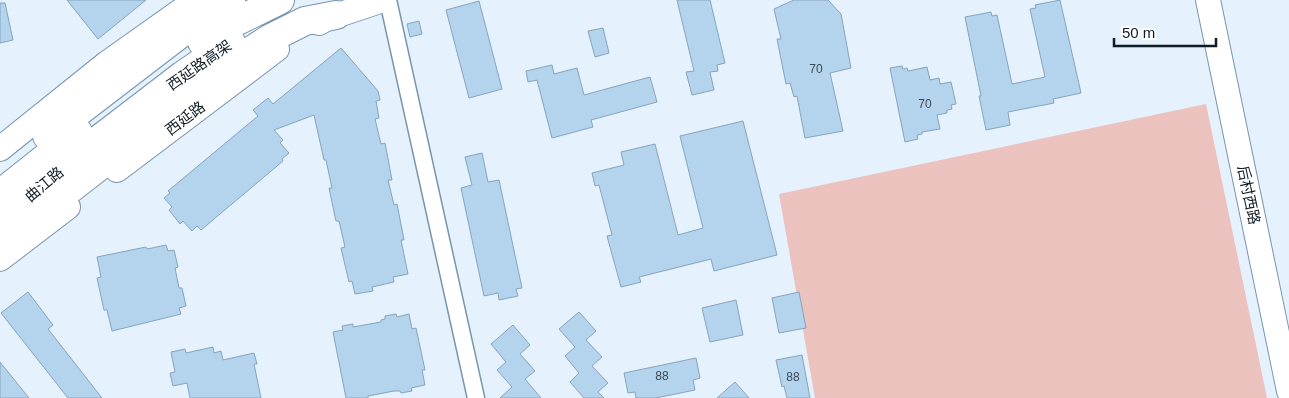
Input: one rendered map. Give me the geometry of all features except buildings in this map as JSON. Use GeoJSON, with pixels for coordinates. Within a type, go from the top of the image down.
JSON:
{"type":"FeatureCollection","features":[{"type":"Feature","properties":{"kind":"highway"},"geometry":{"type":"LineString","coordinates":[[0,173],[214,8],[231,0]]}},
{"type":"Feature","properties":{"kind":"highway","name":"西延路高架"},"geometry":{"type":"LineString","coordinates":[[85,138],[173,61],[221,29],[280,0]]}},
{"type":"Feature","properties":{"kind":"highway"},"geometry":{"type":"LineString","coordinates":[[0,234],[42,211],[228,66],[269,39],[328,8]]}},
{"type":"Feature","properties":{"kind":"highway","name":"西延路高架"},"geometry":{"type":"LineString","coordinates":[[85,138],[236,39],[273,18],[328,8]]}},
{"type":"Feature","properties":{"kind":"highway","name":"曲江路"},"geometry":{"type":"LineString","coordinates":[[0,194],[85,138]]}},
{"type":"Feature","properties":{"kind":"highway","name":"曲江路"},"geometry":{"type":"LineString","coordinates":[[0,222],[85,138]]}},
{"type":"Feature","properties":{"kind":"main road"},"geometry":{"type":"LineString","coordinates":[[0,149],[107,63],[196,0]]}},
{"type":"Feature","properties":{"kind":"main road","name":"后村西路"},"geometry":{"type":"LineString","coordinates":[[1208,0],[1289,391]]}},
{"type":"Feature","properties":{"kind":"main road","name":"西延路"},"geometry":{"type":"LineString","coordinates":[[0,259],[267,55],[326,19],[328,8],[376,1]]}},
{"type":"Feature","properties":{"kind":"street"},"geometry":{"type":"LineString","coordinates":[[376,1],[476,398]]}},
{"type":"Feature","properties":{"kind":"shaded area"},"geometry":{"type":"Polygon","coordinates":[[[1206,104],[1267,398],[815,398],[779,194],[1206,104]]]}}]}
